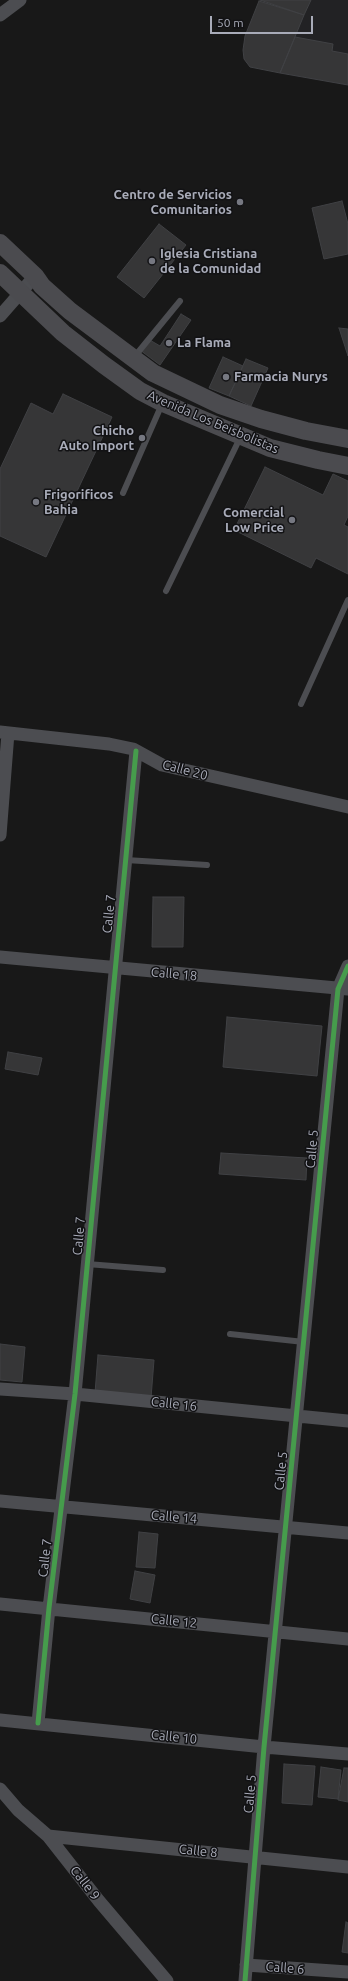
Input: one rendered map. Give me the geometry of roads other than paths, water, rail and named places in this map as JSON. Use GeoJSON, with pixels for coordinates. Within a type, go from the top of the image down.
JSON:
{"type":"FeatureCollection","features":[{"type":"Feature","properties":{"kind":"main road","name":"Avenida Los Beisbolistas"},"geometry":{"type":"LineString","coordinates":[[0,243],[35,276],[42,286],[70,311],[132,359],[153,373],[220,405],[291,427],[348,439]]}},
{"type":"Feature","properties":{"kind":"main road","name":"Avenida Los Beisbolistas"},"geometry":{"type":"LineString","coordinates":[[0,273],[22,292],[63,333],[104,366],[140,391],[163,403],[270,448],[348,466]]}},
{"type":"Feature","properties":{"kind":"street"},"geometry":{"type":"LineString","coordinates":[[0,15],[20,0]]}},
{"type":"Feature","properties":{"kind":"street"},"geometry":{"type":"LineString","coordinates":[[1,313],[22,292],[35,276]]}},
{"type":"Feature","properties":{"kind":"street"},"geometry":{"type":"LineString","coordinates":[[0,835],[4,733]]}},
{"type":"Feature","properties":{"kind":"street","name":"Calle 20"},"geometry":{"type":"LineString","coordinates":[[4,733],[109,744],[136,751],[162,766],[348,807]]}},
{"type":"Feature","properties":{"kind":"street","name":"Calle 7"},"geometry":{"type":"LineString","coordinates":[[38,1723],[49,1608],[75,1394],[114,969],[136,751]]}},
{"type":"Feature","properties":{"kind":"street","name":"Calle 18"},"geometry":{"type":"LineString","coordinates":[[0,957],[114,969],[343,989]]}},
{"type":"Feature","properties":{"kind":"street","name":"Calle 5"},"geometry":{"type":"LineString","coordinates":[[245,1981],[264,1747],[298,1416],[304,1342],[343,989],[348,966]]}},
{"type":"Feature","properties":{"kind":"street","name":"Calle 16"},"geometry":{"type":"LineString","coordinates":[[0,1388],[348,1421]]}},
{"type":"Feature","properties":{"kind":"street","name":"Calle 14"},"geometry":{"type":"LineString","coordinates":[[0,1501],[348,1533]]}},
{"type":"Feature","properties":{"kind":"street","name":"Calle 12"},"geometry":{"type":"LineString","coordinates":[[0,1604],[348,1639]]}},
{"type":"Feature","properties":{"kind":"street","name":"Calle 10"},"geometry":{"type":"LineString","coordinates":[[0,1720],[264,1747],[348,1754]]}},
{"type":"Feature","properties":{"kind":"street","name":"Calle 9"},"geometry":{"type":"LineString","coordinates":[[0,1789],[18,1810],[48,1836],[98,1901],[167,1981]]}},
{"type":"Feature","properties":{"kind":"street","name":"Calle 8"},"geometry":{"type":"LineString","coordinates":[[48,1836],[348,1866]]}},
{"type":"Feature","properties":{"kind":"street","name":"Calle 6"},"geometry":{"type":"LineString","coordinates":[[246,1965],[348,1972]]}},
{"type":"Feature","properties":{"kind":"lane"},"geometry":{"type":"LineString","coordinates":[[132,359],[180,301]]}},
{"type":"Feature","properties":{"kind":"lane"},"geometry":{"type":"LineString","coordinates":[[123,493],[163,403]]}},
{"type":"Feature","properties":{"kind":"lane"},"geometry":{"type":"LineString","coordinates":[[166,591],[241,436]]}},
{"type":"Feature","properties":{"kind":"lane"},"geometry":{"type":"LineString","coordinates":[[301,704],[348,600]]}},
{"type":"Feature","properties":{"kind":"lane"},"geometry":{"type":"LineString","coordinates":[[126,860],[207,865]]}},
{"type":"Feature","properties":{"kind":"lane"},"geometry":{"type":"LineString","coordinates":[[87,1264],[163,1270]]}},
{"type":"Feature","properties":{"kind":"lane"},"geometry":{"type":"LineString","coordinates":[[230,1334],[304,1342]]}},
{"type":"Feature","properties":{"kind":"place","name":"Centro de Servicios Comunitarios"},"geometry":{"type":"Point","coordinates":[240,202]}},
{"type":"Feature","properties":{"kind":"place","name":"Iglesia Cristiana de la Comunidad"},"geometry":{"type":"Point","coordinates":[152,261]}},
{"type":"Feature","properties":{"kind":"place","name":"La Flama"},"geometry":{"type":"Point","coordinates":[169,343]}},
{"type":"Feature","properties":{"kind":"place","name":"Farmacia Nurys"},"geometry":{"type":"Point","coordinates":[226,377]}},
{"type":"Feature","properties":{"kind":"place","name":"Chicho Auto Import"},"geometry":{"type":"Point","coordinates":[142,438]}},
{"type":"Feature","properties":{"kind":"place","name":"Frigorificos Bahia"},"geometry":{"type":"Point","coordinates":[36,502]}},
{"type":"Feature","properties":{"kind":"place","name":"Comercial Low Price"},"geometry":{"type":"Point","coordinates":[292,520]}}]}
